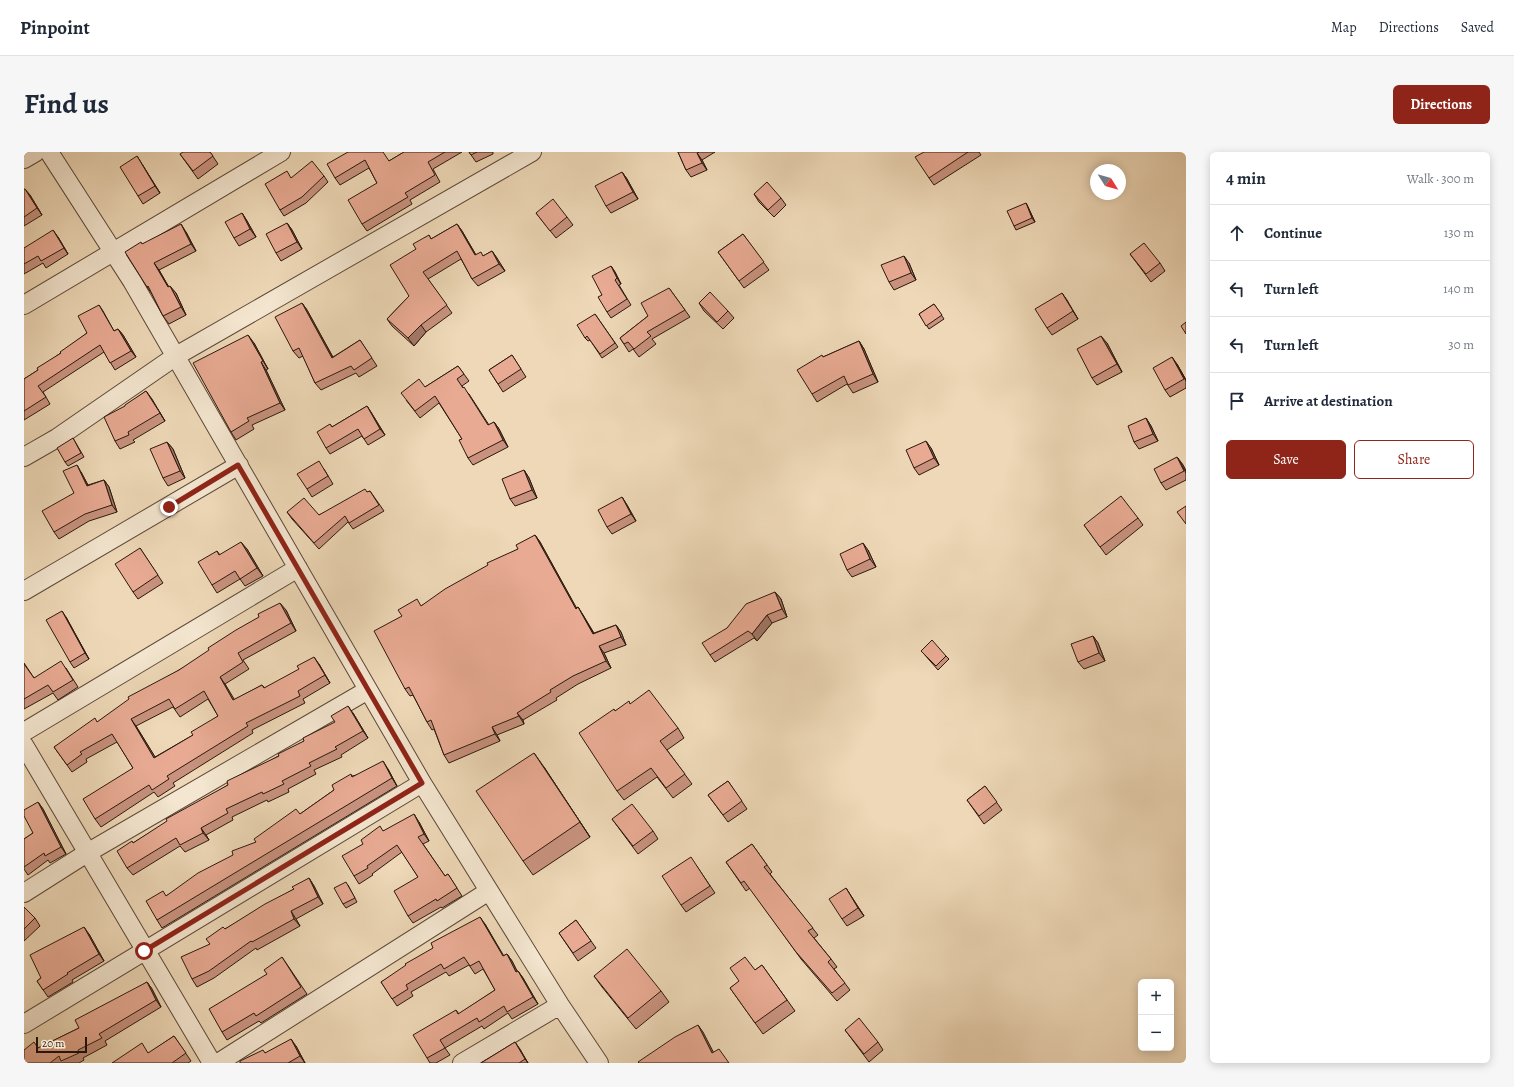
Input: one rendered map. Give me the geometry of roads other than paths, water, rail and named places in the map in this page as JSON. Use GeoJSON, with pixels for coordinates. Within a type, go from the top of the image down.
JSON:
{"type":"FeatureCollection","features":[{"type":"Feature","properties":{"kind":"street"},"geometry":{"type":"LineString","coordinates":[[24,159],[36,152]]}},
{"type":"Feature","properties":{"kind":"street"},"geometry":{"type":"LineString","coordinates":[[49,152],[113,252],[176,356],[422,783],[560,1006],[599,1063]]}},
{"type":"Feature","properties":{"kind":"street"},"geometry":{"type":"LineString","coordinates":[[24,305],[281,152]]}},
{"type":"Feature","properties":{"kind":"street"},"geometry":{"type":"LineString","coordinates":[[24,457],[57,438],[176,356],[532,152]]}},
{"type":"Feature","properties":{"kind":"street"},"geometry":{"type":"LineString","coordinates":[[24,591],[238,465]]}},
{"type":"Feature","properties":{"kind":"street"},"geometry":{"type":"LineString","coordinates":[[24,732],[298,568]]}},
{"type":"Feature","properties":{"kind":"street"},"geometry":{"type":"LineString","coordinates":[[24,892],[87,853],[368,690]]}},
{"type":"Feature","properties":{"kind":"street"},"geometry":{"type":"LineString","coordinates":[[24,745],[144,951],[212,1063]]}},
{"type":"Feature","properties":{"kind":"street"},"geometry":{"type":"LineString","coordinates":[[24,1024],[422,783]]}},
{"type":"Feature","properties":{"kind":"street"},"geometry":{"type":"LineString","coordinates":[[218,1063],[489,891]]}},
{"type":"Feature","properties":{"kind":"street"},"geometry":{"type":"LineString","coordinates":[[462,1063],[560,1006]]}}]}
